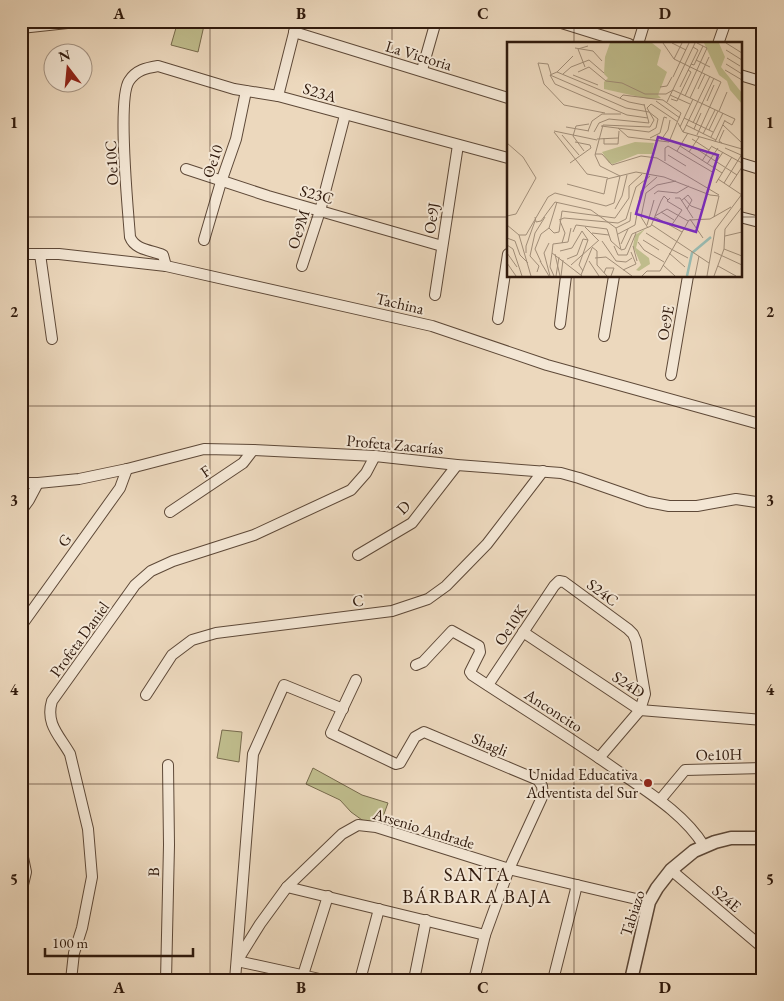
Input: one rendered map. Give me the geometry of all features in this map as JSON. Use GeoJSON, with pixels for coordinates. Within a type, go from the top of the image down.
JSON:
{"type":"FeatureCollection","features":[{"type":"Feature","properties":{"kind":"street"},"geometry":{"type":"LineString","coordinates":[[21,28],[44,23],[86,21]]}},
{"type":"Feature","properties":{"kind":"street"},"geometry":{"type":"LineString","coordinates":[[278,96],[297,21]]}},
{"type":"Feature","properties":{"kind":"street"},"geometry":{"type":"LineString","coordinates":[[422,70],[436,21]]}},
{"type":"Feature","properties":{"kind":"street"},"geometry":{"type":"LineString","coordinates":[[555,21],[623,42]]}},
{"type":"Feature","properties":{"kind":"street"},"geometry":{"type":"LineString","coordinates":[[639,42],[645,21]]}},
{"type":"Feature","properties":{"kind":"street"},"geometry":{"type":"LineString","coordinates":[[719,42],[726,21]]}},
{"type":"Feature","properties":{"kind":"street","name":"La Victoria"},"geometry":{"type":"LineString","coordinates":[[294,32],[507,98]]}},
{"type":"Feature","properties":{"kind":"street","name":"S23A"},"geometry":{"type":"LineString","coordinates":[[127,82],[136,72],[158,66],[246,91],[278,96],[507,158]]}},
{"type":"Feature","properties":{"kind":"street"},"geometry":{"type":"LineString","coordinates":[[742,76],[763,82]]}},
{"type":"Feature","properties":{"kind":"street","name":"Oe10C"},"geometry":{"type":"LineString","coordinates":[[127,82],[123,104],[129,228],[132,242],[136,246],[163,255],[166,266]]}},
{"type":"Feature","properties":{"kind":"street","name":"Oe10"},"geometry":{"type":"LineString","coordinates":[[204,240],[236,139],[246,91]]}},
{"type":"Feature","properties":{"kind":"street","name":"Oe9M"},"geometry":{"type":"LineString","coordinates":[[302,266],[320,210],[345,115]]}},
{"type":"Feature","properties":{"kind":"street","name":"Oe9J"},"geometry":{"type":"LineString","coordinates":[[435,295],[458,145]]}},
{"type":"Feature","properties":{"kind":"street"},"geometry":{"type":"LineString","coordinates":[[742,164],[763,170]]}},
{"type":"Feature","properties":{"kind":"street","name":"S23C"},"geometry":{"type":"LineString","coordinates":[[186,169],[221,182],[442,246]]}},
{"type":"Feature","properties":{"kind":"street"},"geometry":{"type":"LineString","coordinates":[[742,218],[763,223]]}},
{"type":"Feature","properties":{"kind":"street","name":"Tachina"},"geometry":{"type":"LineString","coordinates":[[21,254],[59,254],[166,266],[432,326],[547,365],[763,425]]}},
{"type":"Feature","properties":{"kind":"street"},"geometry":{"type":"LineString","coordinates":[[40,254],[52,340]]}},
{"type":"Feature","properties":{"kind":"street"},"geometry":{"type":"LineString","coordinates":[[498,318],[507,260]]}},
{"type":"Feature","properties":{"kind":"street"},"geometry":{"type":"LineString","coordinates":[[560,324],[566,278]]}},
{"type":"Feature","properties":{"kind":"street"},"geometry":{"type":"LineString","coordinates":[[604,336],[614,278]]}},
{"type":"Feature","properties":{"kind":"street","name":"Oe9E"},"geometry":{"type":"LineString","coordinates":[[671,375],[688,278]]}},
{"type":"Feature","properties":{"kind":"street","name":"Profeta Zacarías"},"geometry":{"type":"LineString","coordinates":[[21,483],[79,479],[204,449],[253,450],[375,456],[561,473],[648,502],[669,506],[697,506],[736,499],[763,503]]}},
{"type":"Feature","properties":{"kind":"street","name":"F"},"geometry":{"type":"LineString","coordinates":[[170,512],[243,462],[253,450]]}},
{"type":"Feature","properties":{"kind":"street","name":"Profeta Daniel"},"geometry":{"type":"LineString","coordinates":[[71,980],[74,953],[82,928],[92,877],[88,829],[70,754],[52,723],[49,712],[52,701],[136,585],[151,571],[173,561],[254,535],[351,490],[366,474],[375,456]]}},
{"type":"Feature","properties":{"kind":"street","name":"D"},"geometry":{"type":"LineString","coordinates":[[358,555],[412,523],[457,465]]}},
{"type":"Feature","properties":{"kind":"street","name":"G"},"geometry":{"type":"LineString","coordinates":[[21,626],[120,488],[127,469]]}},
{"type":"Feature","properties":{"kind":"street","name":"C"},"geometry":{"type":"LineString","coordinates":[[146,695],[172,655],[192,640],[216,633],[392,611],[428,599],[446,586],[487,544],[543,471]]}},
{"type":"Feature","properties":{"kind":"street"},"geometry":{"type":"LineString","coordinates":[[21,512],[38,483]]}},
{"type":"Feature","properties":{"kind":"street","name":"S24C"},"geometry":{"type":"LineString","coordinates":[[558,581],[564,582],[633,634],[645,689],[640,710]]}},
{"type":"Feature","properties":{"kind":"street","name":"Oe10K"},"geometry":{"type":"LineString","coordinates":[[488,685],[558,581]]}},
{"type":"Feature","properties":{"kind":"street","name":"Anconcito"},"geometry":{"type":"LineString","coordinates":[[416,665],[424,662],[452,631],[481,649],[470,672],[660,800],[696,832],[704,846]]}},
{"type":"Feature","properties":{"kind":"street","name":"S24D"},"geometry":{"type":"LineString","coordinates":[[523,632],[640,710],[763,720]]}},
{"type":"Feature","properties":{"kind":"street","name":"Shagli"},"geometry":{"type":"LineString","coordinates":[[356,680],[331,733],[394,764],[400,763],[415,737],[424,732],[538,780],[542,786],[542,795],[509,870],[484,935],[474,980]]}},
{"type":"Feature","properties":{"kind":"street"},"geometry":{"type":"LineString","coordinates":[[324,980],[237,962],[253,754],[284,685],[343,709]]}},
{"type":"Feature","properties":{"kind":"street"},"geometry":{"type":"LineString","coordinates":[[599,758],[640,710]]}},
{"type":"Feature","properties":{"kind":"street","name":"B"},"geometry":{"type":"LineString","coordinates":[[166,980],[169,845],[168,765]]}},
{"type":"Feature","properties":{"kind":"street","name":"Oe10H"},"geometry":{"type":"LineString","coordinates":[[660,800],[685,770],[763,768]]}},
{"type":"Feature","properties":{"kind":"street","name":"Arsenio Andrade"},"geometry":{"type":"LineString","coordinates":[[235,980],[237,962],[260,924],[287,887],[342,834],[358,824],[509,870],[649,902]]}},
{"type":"Feature","properties":{"kind":"street","name":"Tabiazo"},"geometry":{"type":"LineString","coordinates":[[631,980],[649,902],[671,870],[704,846],[731,838],[763,838]]}},
{"type":"Feature","properties":{"kind":"street"},"geometry":{"type":"LineString","coordinates":[[21,848],[26,872],[21,893]]}},
{"type":"Feature","properties":{"kind":"street","name":"S24E"},"geometry":{"type":"LineString","coordinates":[[671,870],[763,948]]}},
{"type":"Feature","properties":{"kind":"street"},"geometry":{"type":"LineString","coordinates":[[553,980],[577,885]]}},
{"type":"Feature","properties":{"kind":"street"},"geometry":{"type":"LineString","coordinates":[[287,887],[484,935]]}},
{"type":"Feature","properties":{"kind":"street"},"geometry":{"type":"LineString","coordinates":[[304,975],[328,896]]}},
{"type":"Feature","properties":{"kind":"street"},"geometry":{"type":"LineString","coordinates":[[360,980],[379,909]]}},
{"type":"Feature","properties":{"kind":"street"},"geometry":{"type":"LineString","coordinates":[[414,980],[426,920]]}},
{"type":"Feature","properties":{"kind":"shaded area"},"geometry":{"type":"Polygon","coordinates":[[[178,21],[205,21],[198,52],[171,45],[178,21]]]}},
{"type":"Feature","properties":{"kind":"shaded area"},"geometry":{"type":"Polygon","coordinates":[[[222,730],[242,732],[239,762],[217,758],[222,730]]]}},
{"type":"Feature","properties":{"kind":"shaded area"},"geometry":{"type":"Polygon","coordinates":[[[313,768],[362,795],[388,803],[380,825],[362,820],[340,800],[306,784],[313,768]]]}},
{"type":"Feature","properties":{"kind":"place","name":"Unidad Educativa Adventista del Sur"},"geometry":{"type":"Point","coordinates":[648,783]}},
{"type":"Feature","properties":{"kind":"district","name":"SANTA BÁRBARA BAJA"},"geometry":{"type":"Point","coordinates":[477,885]}}]}
